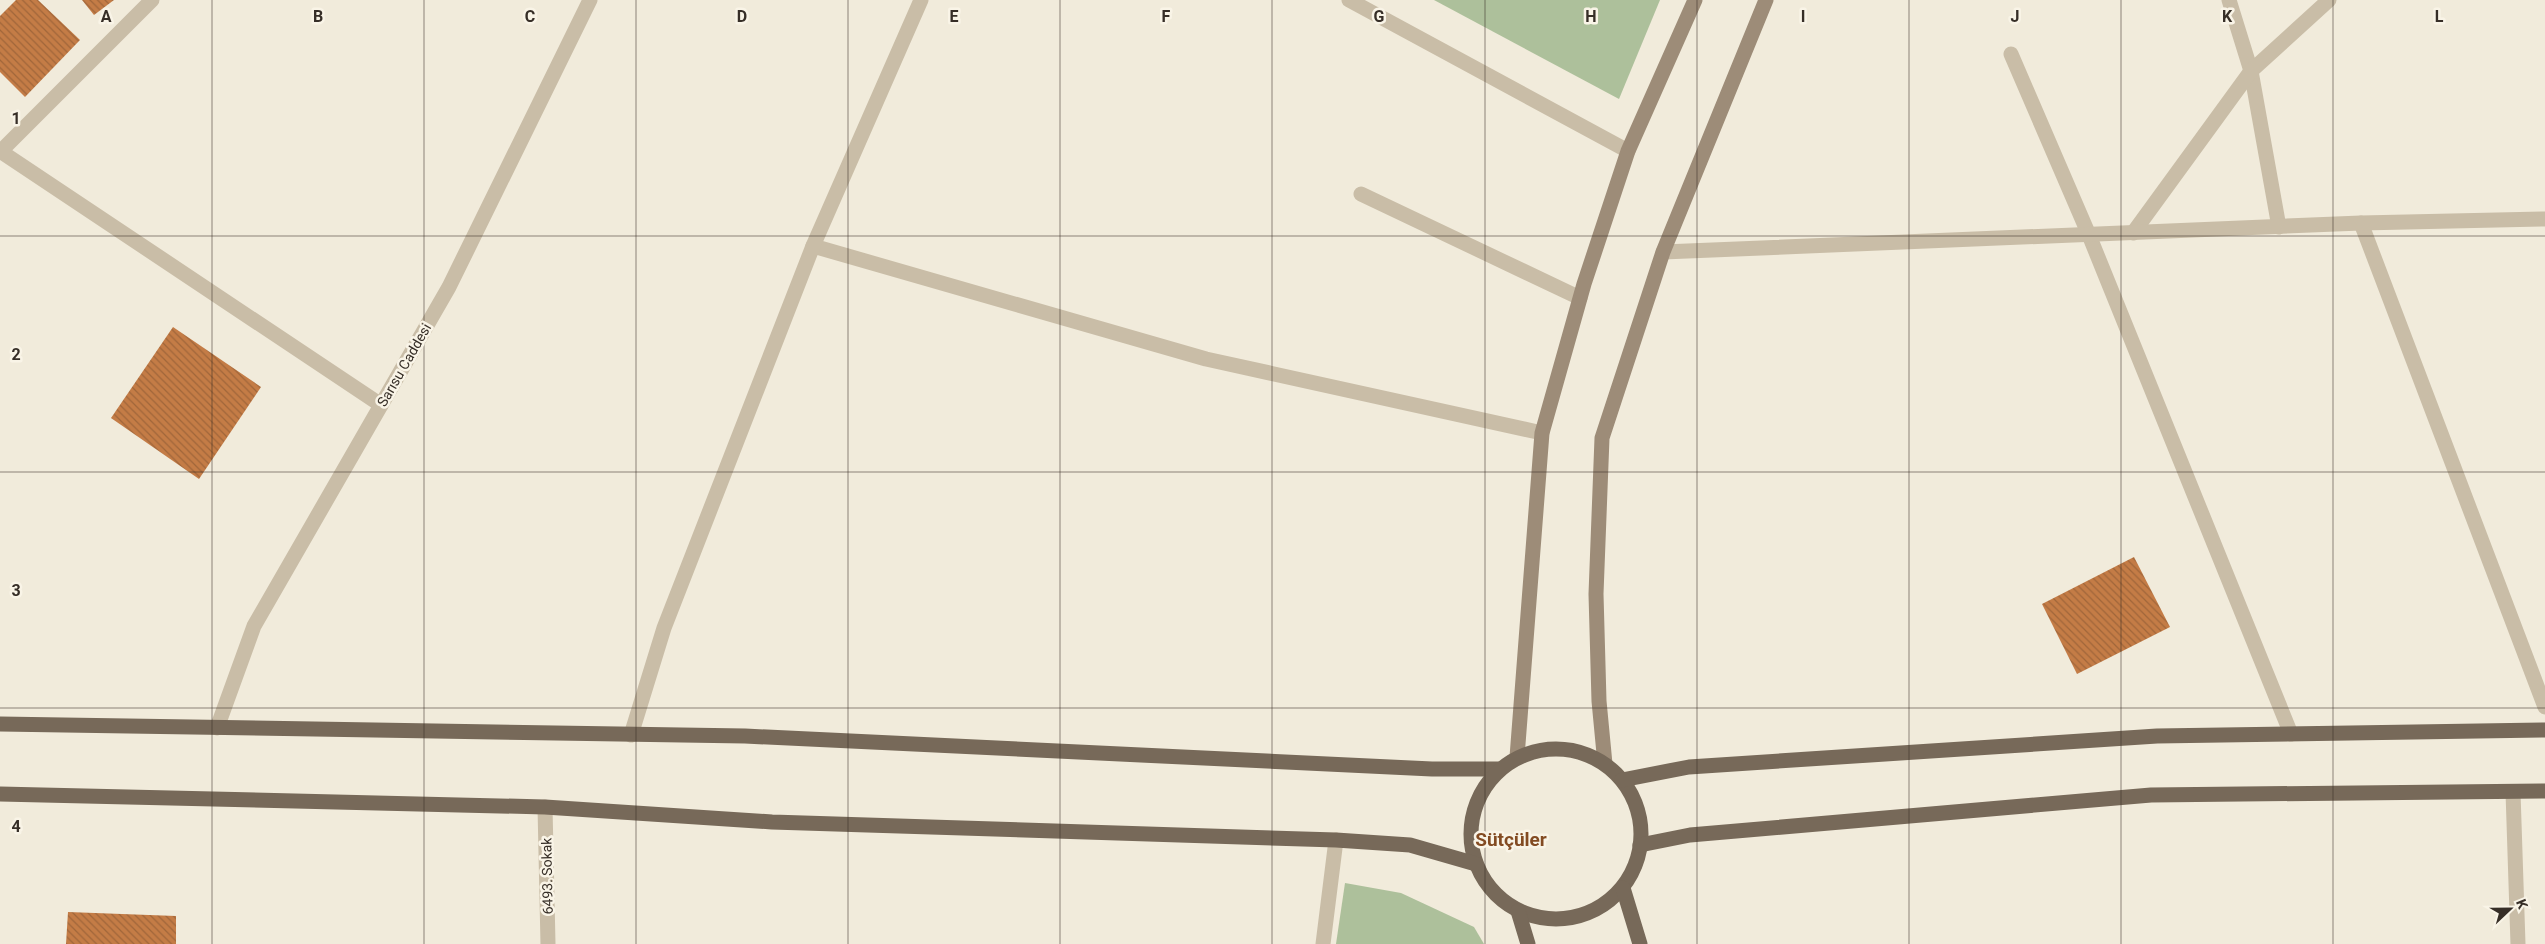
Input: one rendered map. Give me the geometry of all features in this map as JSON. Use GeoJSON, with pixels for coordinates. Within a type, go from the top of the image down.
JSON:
{"type":"FeatureCollection","features":[{"type":"Feature","properties":{"kind":"main road"},"geometry":{"type":"LineString","coordinates":[[1517,757],[1542,433],[1580,298],[1628,151],[1695,0]]}},
{"type":"Feature","properties":{"kind":"main road"},"geometry":{"type":"LineString","coordinates":[[1606,764],[1599,701],[1596,594],[1602,438],[1663,252],[1766,0]]}},
{"type":"Feature","properties":{"kind":"main road"},"geometry":{"type":"LineString","coordinates":[[0,724],[745,736],[1432,769],[1500,769]]}},
{"type":"Feature","properties":{"kind":"main road"},"geometry":{"type":"LineString","coordinates":[[1622,780],[1689,767],[2157,736],[2545,730]]}},
{"type":"Feature","properties":{"kind":"main road"},"geometry":{"type":"LineString","coordinates":[[1562,748],[1585,753],[1606,764],[1622,780],[1634,800],[1640,822],[1640,846],[1635,868],[1623,888],[1606,903],[1578,916],[1563,919],[1540,918],[1518,911],[1499,898],[1486,882],[1476,864],[1471,844],[1471,823],[1483,790],[1500,769],[1517,757],[1539,750],[1562,748]]}},
{"type":"Feature","properties":{"kind":"main road"},"geometry":{"type":"LineString","coordinates":[[1640,846],[1690,835],[2151,795],[2545,791]]}},
{"type":"Feature","properties":{"kind":"main road"},"geometry":{"type":"LineString","coordinates":[[0,794],[545,807],[772,822],[1336,840],[1410,845],[1476,864]]}},
{"type":"Feature","properties":{"kind":"main road"},"geometry":{"type":"LineString","coordinates":[[1623,888],[1640,944]]}},
{"type":"Feature","properties":{"kind":"main road"},"geometry":{"type":"LineString","coordinates":[[1518,911],[1528,944]]}},
{"type":"Feature","properties":{"kind":"street"},"geometry":{"type":"LineString","coordinates":[[152,0],[0,151],[381,404]]}},
{"type":"Feature","properties":{"kind":"street","name":"Sarısu Caddesi"},"geometry":{"type":"LineString","coordinates":[[217,728],[254,626],[449,287],[590,0]]}},
{"type":"Feature","properties":{"kind":"street"},"geometry":{"type":"LineString","coordinates":[[631,734],[664,628],[813,246],[921,0]]}},
{"type":"Feature","properties":{"kind":"street"},"geometry":{"type":"LineString","coordinates":[[1349,0],[1628,151]]}},
{"type":"Feature","properties":{"kind":"street"},"geometry":{"type":"LineString","coordinates":[[2229,0],[2251,72],[2279,227]]}},
{"type":"Feature","properties":{"kind":"street"},"geometry":{"type":"LineString","coordinates":[[2133,233],[2251,72],[2329,0]]}},
{"type":"Feature","properties":{"kind":"street"},"geometry":{"type":"LineString","coordinates":[[2011,54],[2089,235],[2291,734]]}},
{"type":"Feature","properties":{"kind":"street"},"geometry":{"type":"LineString","coordinates":[[1361,194],[1580,298]]}},
{"type":"Feature","properties":{"kind":"street"},"geometry":{"type":"LineString","coordinates":[[1663,252],[2361,223],[2545,219]]}},
{"type":"Feature","properties":{"kind":"street"},"geometry":{"type":"LineString","coordinates":[[2361,223],[2545,707]]}},
{"type":"Feature","properties":{"kind":"street"},"geometry":{"type":"LineString","coordinates":[[813,246],[1206,359],[1542,433]]}},
{"type":"Feature","properties":{"kind":"street"},"geometry":{"type":"LineString","coordinates":[[2513,792],[2518,944]]}},
{"type":"Feature","properties":{"kind":"street","name":"6493. Sokak"},"geometry":{"type":"LineString","coordinates":[[545,807],[548,944]]}},
{"type":"Feature","properties":{"kind":"street"},"geometry":{"type":"LineString","coordinates":[[1323,944],[1336,840]]}},
{"type":"Feature","properties":{"kind":"green space"},"geometry":{"type":"Polygon","coordinates":[[[1434,0],[1660,0],[1619,99],[1434,0]]]}},
{"type":"Feature","properties":{"kind":"green space"},"geometry":{"type":"Polygon","coordinates":[[[1345,883],[1401,893],[1474,927],[1484,944],[1336,944],[1345,883]]]}},
{"type":"Feature","properties":{"kind":"building"},"geometry":{"type":"Polygon","coordinates":[[[16,0],[38,0],[80,40],[25,97],[0,72],[0,16],[16,0]]]}},
{"type":"Feature","properties":{"kind":"building"},"geometry":{"type":"Polygon","coordinates":[[[82,0],[114,0],[94,15],[82,0]]]}},
{"type":"Feature","properties":{"kind":"building"},"geometry":{"type":"Polygon","coordinates":[[[173,327],[261,387],[199,479],[111,418],[173,327]]]}},
{"type":"Feature","properties":{"kind":"building"},"geometry":{"type":"Polygon","coordinates":[[[2134,557],[2170,627],[2077,674],[2042,604],[2134,557]]]}},
{"type":"Feature","properties":{"kind":"building"},"geometry":{"type":"Polygon","coordinates":[[[68,912],[176,916],[176,944],[66,944],[68,912]]]}},
{"type":"Feature","properties":{"kind":"district","name":"Sütçüler"},"geometry":{"type":"Point","coordinates":[1511,839]}}]}
